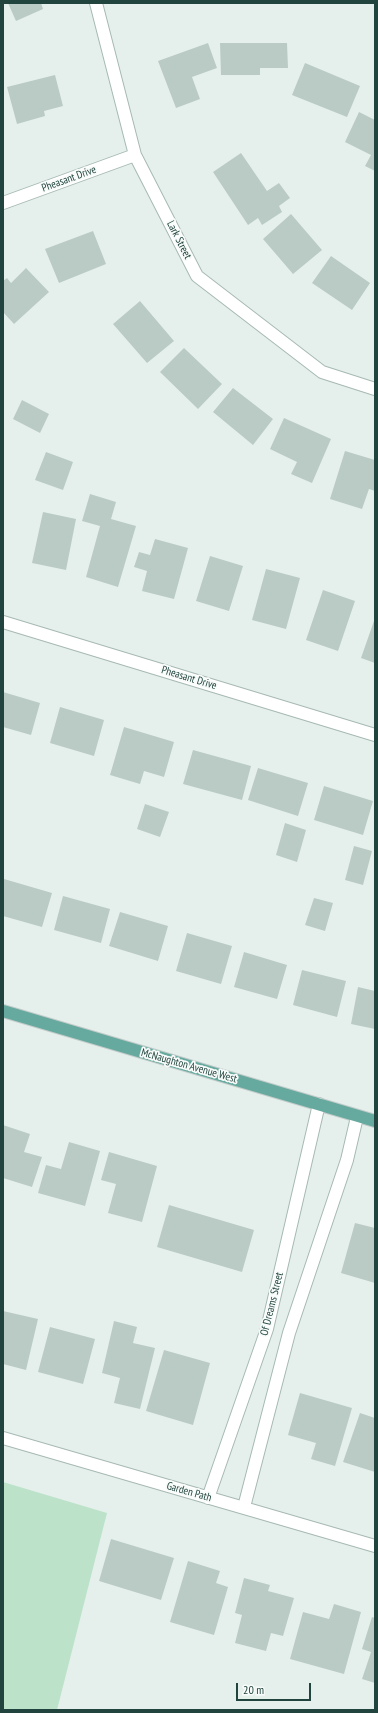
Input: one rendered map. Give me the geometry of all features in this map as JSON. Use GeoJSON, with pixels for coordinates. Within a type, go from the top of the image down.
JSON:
{"type":"FeatureCollection","features":[{"type":"Feature","properties":{"kind":"main road","name":"McNaughton Avenue West"},"geometry":{"type":"LineString","coordinates":[[3,1011],[319,1104],[357,1117],[375,1121]]}},
{"type":"Feature","properties":{"kind":"street","name":"Lark Street"},"geometry":{"type":"LineString","coordinates":[[100,4],[135,156],[197,276],[322,372],[375,389]]}},
{"type":"Feature","properties":{"kind":"street","name":"Pheasant Drive"},"geometry":{"type":"LineString","coordinates":[[3,203],[135,156]]}},
{"type":"Feature","properties":{"kind":"street","name":"Pheasant Drive"},"geometry":{"type":"LineString","coordinates":[[3,622],[375,735]]}},
{"type":"Feature","properties":{"kind":"street","name":"Of Dreams Street"},"geometry":{"type":"LineString","coordinates":[[208,1498],[267,1329],[319,1104]]}},
{"type":"Feature","properties":{"kind":"street"},"geometry":{"type":"LineString","coordinates":[[244,1507],[289,1333],[346,1160],[357,1117]]}},
{"type":"Feature","properties":{"kind":"street","name":"Garden Path"},"geometry":{"type":"LineString","coordinates":[[3,1438],[375,1546]]}},
{"type":"Feature","properties":{"kind":"green space"},"geometry":{"type":"Polygon","coordinates":[[[3,1482],[107,1513],[57,1710],[3,1710],[3,1482]]]}},
{"type":"Feature","properties":{"kind":"building"},"geometry":{"type":"Polygon","coordinates":[[[8,3],[41,3],[43,9],[16,21],[8,3]]]}},
{"type":"Feature","properties":{"kind":"building"},"geometry":{"type":"Polygon","coordinates":[[[208,43],[217,68],[192,77],[200,99],[176,108],[158,61],[208,43]]]}},
{"type":"Feature","properties":{"kind":"building"},"geometry":{"type":"Polygon","coordinates":[[[220,43],[287,43],[288,68],[260,68],[260,75],[221,75],[220,43]]]}},
{"type":"Feature","properties":{"kind":"building"},"geometry":{"type":"Polygon","coordinates":[[[305,63],[360,86],[347,117],[292,95],[305,63]]]}},
{"type":"Feature","properties":{"kind":"building"},"geometry":{"type":"Polygon","coordinates":[[[55,75],[63,106],[44,111],[45,116],[17,124],[7,87],[55,75]]]}},
{"type":"Feature","properties":{"kind":"building"},"geometry":{"type":"Polygon","coordinates":[[[359,112],[375,120],[375,171],[365,166],[371,155],[345,142],[359,112]]]}},
{"type":"Feature","properties":{"kind":"building"},"geometry":{"type":"Polygon","coordinates":[[[241,153],[267,191],[279,183],[290,198],[279,206],[282,212],[262,225],[258,218],[248,225],[213,172],[241,153]]]}},
{"type":"Feature","properties":{"kind":"building"},"geometry":{"type":"Polygon","coordinates":[[[291,214],[322,250],[293,274],[263,239],[291,214]]]}},
{"type":"Feature","properties":{"kind":"building"},"geometry":{"type":"Polygon","coordinates":[[[93,231],[106,264],[59,283],[45,249],[93,231]]]}},
{"type":"Feature","properties":{"kind":"building"},"geometry":{"type":"Polygon","coordinates":[[[331,256],[370,283],[352,310],[312,283],[331,256]]]}},
{"type":"Feature","properties":{"kind":"building"},"geometry":{"type":"Polygon","coordinates":[[[26,268],[49,292],[14,324],[3,312],[3,281],[7,278],[11,283],[26,268]]]}},
{"type":"Feature","properties":{"kind":"building"},"geometry":{"type":"Polygon","coordinates":[[[140,301],[174,341],[147,363],[113,324],[140,301]]]}},
{"type":"Feature","properties":{"kind":"building"},"geometry":{"type":"Polygon","coordinates":[[[184,348],[222,384],[198,409],[160,372],[184,348]]]}},
{"type":"Feature","properties":{"kind":"building"},"geometry":{"type":"Polygon","coordinates":[[[233,388],[273,419],[253,445],[213,412],[233,388]]]}},
{"type":"Feature","properties":{"kind":"building"},"geometry":{"type":"Polygon","coordinates":[[[22,400],[49,414],[40,433],[13,419],[22,400]]]}},
{"type":"Feature","properties":{"kind":"building"},"geometry":{"type":"Polygon","coordinates":[[[284,418],[331,439],[312,483],[291,474],[297,462],[270,449],[284,418]]]}},
{"type":"Feature","properties":{"kind":"building"},"geometry":{"type":"Polygon","coordinates":[[[345,451],[375,460],[375,491],[369,489],[362,509],[330,499],[345,451]]]}},
{"type":"Feature","properties":{"kind":"building"},"geometry":{"type":"Polygon","coordinates":[[[46,452],[73,462],[63,490],[35,480],[46,452]]]}},
{"type":"Feature","properties":{"kind":"building"},"geometry":{"type":"Polygon","coordinates":[[[90,494],[116,502],[111,519],[136,526],[118,587],[86,577],[100,526],[82,521],[90,494]]]}},
{"type":"Feature","properties":{"kind":"building"},"geometry":{"type":"Polygon","coordinates":[[[43,512],[76,519],[66,570],[32,563],[43,512]]]}},
{"type":"Feature","properties":{"kind":"building"},"geometry":{"type":"Polygon","coordinates":[[[155,539],[188,548],[174,599],[142,591],[147,571],[134,567],[139,552],[150,555],[155,539]]]}},
{"type":"Feature","properties":{"kind":"building"},"geometry":{"type":"Polygon","coordinates":[[[210,556],[243,566],[229,611],[196,601],[210,556]]]}},
{"type":"Feature","properties":{"kind":"building"},"geometry":{"type":"Polygon","coordinates":[[[266,569],[300,578],[286,629],[252,620],[266,569]]]}},
{"type":"Feature","properties":{"kind":"building"},"geometry":{"type":"Polygon","coordinates":[[[323,590],[355,601],[338,651],[306,640],[323,590]]]}},
{"type":"Feature","properties":{"kind":"building"},"geometry":{"type":"Polygon","coordinates":[[[375,618],[375,663],[361,658],[375,618]]]}},
{"type":"Feature","properties":{"kind":"building"},"geometry":{"type":"Polygon","coordinates":[[[3,692],[40,703],[31,735],[3,727],[3,692]]]}},
{"type":"Feature","properties":{"kind":"building"},"geometry":{"type":"Polygon","coordinates":[[[60,707],[104,720],[94,756],[50,743],[60,707]]]}},
{"type":"Feature","properties":{"kind":"building"},"geometry":{"type":"Polygon","coordinates":[[[124,727],[174,742],[164,777],[144,771],[140,784],[110,775],[124,727]]]}},
{"type":"Feature","properties":{"kind":"building"},"geometry":{"type":"Polygon","coordinates":[[[193,750],[251,766],[242,800],[183,784],[193,750]]]}},
{"type":"Feature","properties":{"kind":"building"},"geometry":{"type":"Polygon","coordinates":[[[258,768],[308,783],[298,816],[248,800],[258,768]]]}},
{"type":"Feature","properties":{"kind":"building"},"geometry":{"type":"Polygon","coordinates":[[[324,786],[373,801],[363,835],[314,820],[324,786]]]}},
{"type":"Feature","properties":{"kind":"building"},"geometry":{"type":"Polygon","coordinates":[[[145,804],[169,812],[160,837],[137,829],[145,804]]]}},
{"type":"Feature","properties":{"kind":"building"},"geometry":{"type":"Polygon","coordinates":[[[285,823],[306,830],[297,862],[276,855],[285,823]]]}},
{"type":"Feature","properties":{"kind":"building"},"geometry":{"type":"Polygon","coordinates":[[[354,846],[372,851],[363,885],[345,880],[354,846]]]}},
{"type":"Feature","properties":{"kind":"building"},"geometry":{"type":"Polygon","coordinates":[[[4,879],[52,893],[42,927],[3,916],[4,879]]]}},
{"type":"Feature","properties":{"kind":"building"},"geometry":{"type":"Polygon","coordinates":[[[63,896],[110,909],[101,943],[54,930],[63,896]]]}},
{"type":"Feature","properties":{"kind":"building"},"geometry":{"type":"Polygon","coordinates":[[[314,898],[333,903],[325,931],[305,925],[314,898]]]}},
{"type":"Feature","properties":{"kind":"building"},"geometry":{"type":"Polygon","coordinates":[[[120,912],[168,926],[158,961],[109,946],[120,912]]]}},
{"type":"Feature","properties":{"kind":"building"},"geometry":{"type":"Polygon","coordinates":[[[187,933],[232,946],[221,984],[176,971],[187,933]]]}},
{"type":"Feature","properties":{"kind":"building"},"geometry":{"type":"Polygon","coordinates":[[[244,952],[287,965],[277,999],[234,987],[244,952]]]}},
{"type":"Feature","properties":{"kind":"building"},"geometry":{"type":"Polygon","coordinates":[[[302,970],[346,981],[337,1017],[293,1005],[302,970]]]}},
{"type":"Feature","properties":{"kind":"building"},"geometry":{"type":"Polygon","coordinates":[[[358,987],[375,991],[375,1029],[351,1024],[358,987]]]}},
{"type":"Feature","properties":{"kind":"building"},"geometry":{"type":"Polygon","coordinates":[[[3,1125],[30,1134],[24,1152],[42,1157],[32,1187],[3,1178],[3,1125]]]}},
{"type":"Feature","properties":{"kind":"building"},"geometry":{"type":"Polygon","coordinates":[[[69,1142],[100,1151],[85,1206],[38,1193],[46,1165],[61,1169],[69,1142]]]}},
{"type":"Feature","properties":{"kind":"building"},"geometry":{"type":"Polygon","coordinates":[[[109,1152],[157,1166],[142,1222],[108,1213],[116,1184],[101,1180],[109,1152]]]}},
{"type":"Feature","properties":{"kind":"building"},"geometry":{"type":"Polygon","coordinates":[[[169,1205],[254,1230],[242,1272],[157,1247],[169,1205]]]}},
{"type":"Feature","properties":{"kind":"building"},"geometry":{"type":"Polygon","coordinates":[[[355,1223],[375,1228],[375,1283],[341,1273],[355,1223]]]}},
{"type":"Feature","properties":{"kind":"building"},"geometry":{"type":"Polygon","coordinates":[[[3,1311],[38,1319],[26,1370],[3,1364],[3,1311]]]}},
{"type":"Feature","properties":{"kind":"building"},"geometry":{"type":"Polygon","coordinates":[[[114,1321],[137,1327],[133,1343],[155,1348],[140,1409],[114,1403],[120,1378],[102,1373],[114,1321]]]}},
{"type":"Feature","properties":{"kind":"building"},"geometry":{"type":"Polygon","coordinates":[[[50,1327],[95,1339],[83,1384],[38,1372],[50,1327]]]}},
{"type":"Feature","properties":{"kind":"building"},"geometry":{"type":"Polygon","coordinates":[[[164,1350],[210,1363],[193,1425],[146,1411],[164,1350]]]}},
{"type":"Feature","properties":{"kind":"building"},"geometry":{"type":"Polygon","coordinates":[[[300,1393],[352,1408],[335,1466],[311,1459],[316,1443],[288,1435],[300,1393]]]}},
{"type":"Feature","properties":{"kind":"building"},"geometry":{"type":"Polygon","coordinates":[[[360,1413],[375,1418],[375,1472],[343,1462],[360,1413]]]}},
{"type":"Feature","properties":{"kind":"building"},"geometry":{"type":"Polygon","coordinates":[[[111,1539],[174,1558],[161,1600],[99,1581],[111,1539]]]}},
{"type":"Feature","properties":{"kind":"building"},"geometry":{"type":"Polygon","coordinates":[[[188,1561],[220,1571],[216,1583],[228,1587],[214,1635],[170,1622],[188,1561]]]}},
{"type":"Feature","properties":{"kind":"building"},"geometry":{"type":"Polygon","coordinates":[[[244,1578],[270,1585],[268,1591],[294,1598],[283,1636],[271,1633],[266,1651],[235,1643],[242,1615],[235,1613],[244,1578]]]}},
{"type":"Feature","properties":{"kind":"building"},"geometry":{"type":"Polygon","coordinates":[[[334,1604],[361,1612],[344,1674],[290,1659],[303,1612],[329,1619],[334,1604]]]}},
{"type":"Feature","properties":{"kind":"building"},"geometry":{"type":"Polygon","coordinates":[[[372,1617],[375,1618],[375,1683],[362,1679],[371,1652],[362,1649],[372,1617]]]}}]}
